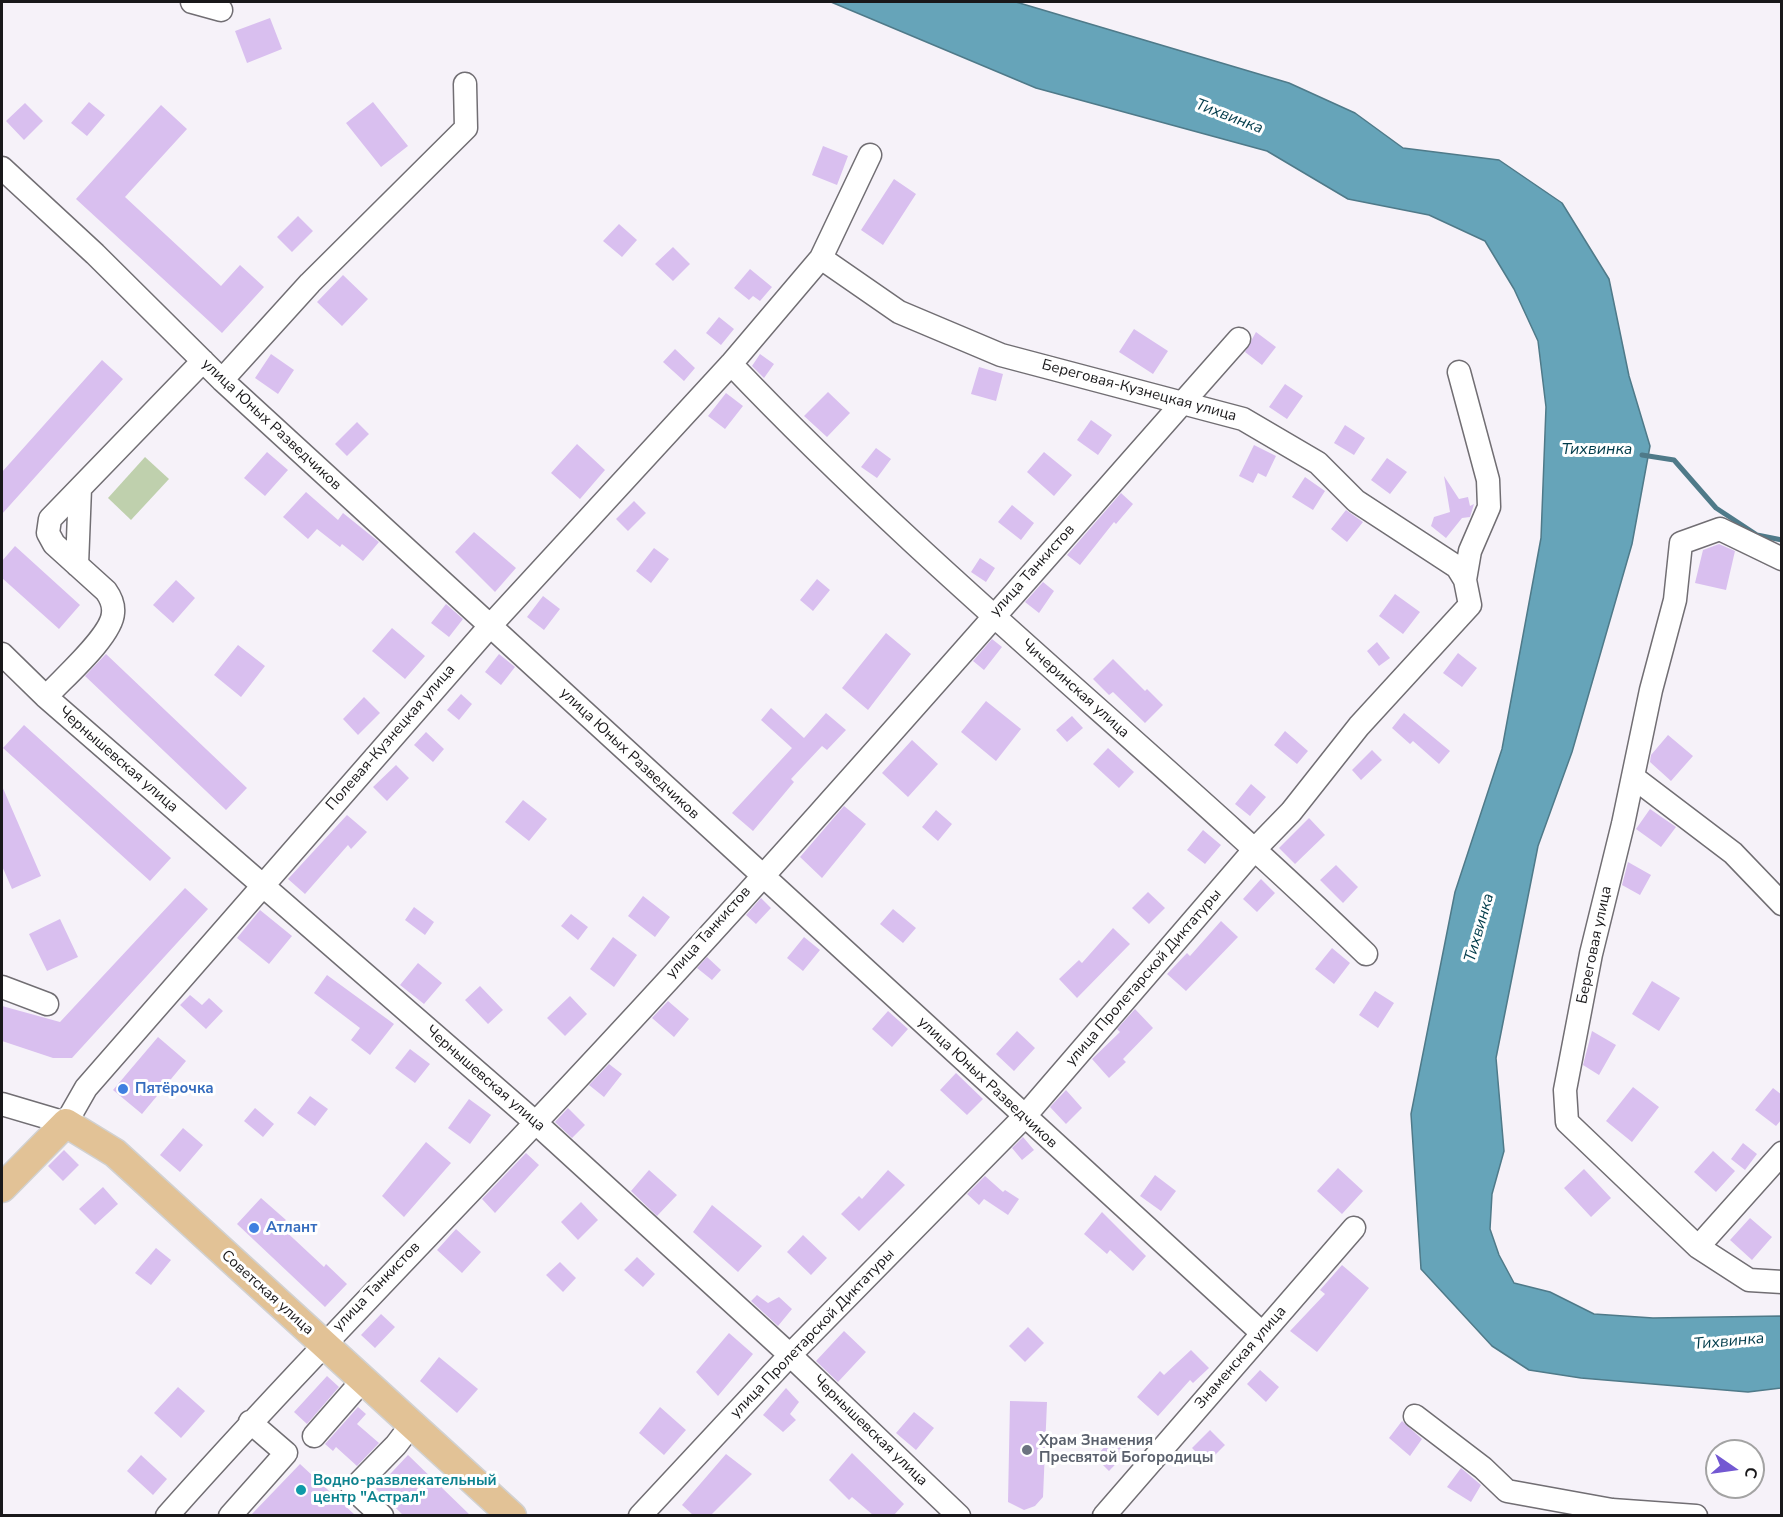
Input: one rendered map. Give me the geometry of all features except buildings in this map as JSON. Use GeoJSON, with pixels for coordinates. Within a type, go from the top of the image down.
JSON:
{"type":"FeatureCollection","features":[{"type":"Feature","properties":{"kind":"main road"},"geometry":{"type":"LineString","coordinates":[[2,1188],[66,1123]]}},
{"type":"Feature","properties":{"kind":"main road","name":"Советская улица"},"geometry":{"type":"LineString","coordinates":[[66,1123],[115,1153],[512,1515]]}},
{"type":"Feature","properties":{"kind":"street"},"geometry":{"type":"LineString","coordinates":[[192,2],[220,10]]}},
{"type":"Feature","properties":{"kind":"street"},"geometry":{"type":"LineString","coordinates":[[222,380],[310,283],[466,128],[465,84]]}},
{"type":"Feature","properties":{"kind":"street","name":"Полевая-Кузнецкая улица"},"geometry":{"type":"LineString","coordinates":[[66,1123],[86,1088],[261,885],[490,626],[731,364],[821,258],[870,155]]}},
{"type":"Feature","properties":{"kind":"street","name":"улица Юных Разведчиков"},"geometry":{"type":"LineString","coordinates":[[2,168],[95,254],[222,380],[1262,1333]]}},
{"type":"Feature","properties":{"kind":"street","name":"Береговая-Кузнецкая улица"},"geometry":{"type":"LineString","coordinates":[[821,258],[899,312],[1001,355],[1184,401],[1243,419],[1318,463],[1356,501],[1457,567],[1465,580]]}},
{"type":"Feature","properties":{"kind":"street","name":"улица Танкистов"},"geometry":{"type":"LineString","coordinates":[[167,1515],[323,1344],[536,1123],[762,876],[1239,339]]}},
{"type":"Feature","properties":{"kind":"street"},"geometry":{"type":"LineString","coordinates":[[46,697],[106,631],[113,615],[112,600],[106,591],[54,544],[48,533],[50,519],[203,361]]}},
{"type":"Feature","properties":{"kind":"street","name":"Чичеринская улица"},"geometry":{"type":"LineString","coordinates":[[731,364],[786,422],[993,616],[1255,849],[1366,954]]}},
{"type":"Feature","properties":{"kind":"street","name":"улица Пролетарской Диктатуры"},"geometry":{"type":"LineString","coordinates":[[640,1515],[790,1355],[1024,1117],[1255,849],[1290,812],[1359,726],[1470,605],[1465,580],[1470,551],[1489,507],[1488,480],[1459,372]]}},
{"type":"Feature","properties":{"kind":"street"},"geometry":{"type":"LineString","coordinates":[[77,565],[80,488]]}},
{"type":"Feature","properties":{"kind":"street","name":"Береговая улица"},"geometry":{"type":"LineString","coordinates":[[1782,559],[1720,529],[1681,543],[1675,600],[1651,690],[1591,954],[1565,1090],[1568,1122],[1698,1247],[1749,1280],[1782,1282]]}},
{"type":"Feature","properties":{"kind":"street","name":"Чернышевская улица"},"geometry":{"type":"LineString","coordinates":[[2,654],[46,697],[536,1123],[966,1513]]}},
{"type":"Feature","properties":{"kind":"street"},"geometry":{"type":"LineString","coordinates":[[1633,777],[1733,853],[1782,904]]}},
{"type":"Feature","properties":{"kind":"street"},"geometry":{"type":"LineString","coordinates":[[2,987],[47,1004]]}},
{"type":"Feature","properties":{"kind":"street","name":"Советская улица"},"geometry":{"type":"LineString","coordinates":[[2,1104],[66,1123]]}},
{"type":"Feature","properties":{"kind":"street"},"geometry":{"type":"LineString","coordinates":[[1698,1247],[1782,1153]]}},
{"type":"Feature","properties":{"kind":"street","name":"Знаменская улица"},"geometry":{"type":"LineString","coordinates":[[1104,1515],[1354,1228]]}},
{"type":"Feature","properties":{"kind":"street"},"geometry":{"type":"LineString","coordinates":[[314,1436],[363,1380]]}},
{"type":"Feature","properties":{"kind":"street"},"geometry":{"type":"LineString","coordinates":[[1415,1416],[1483,1468],[1507,1491],[1612,1510],[1696,1515]]}},
{"type":"Feature","properties":{"kind":"street"},"geometry":{"type":"LineString","coordinates":[[230,1515],[286,1452],[250,1422]]}},
{"type":"Feature","properties":{"kind":"street"},"geometry":{"type":"LineString","coordinates":[[382,1515],[353,1489],[396,1445],[412,1424]]}},
{"type":"Feature","properties":{"kind":"green space"},"geometry":{"type":"Polygon","coordinates":[[[145,457],[169,479],[131,520],[108,498],[145,457]]]}},
{"type":"Feature","properties":{"kind":"water","name":"Тихвинка"},"geometry":{"type":"Polygon","coordinates":[[[831,2],[1016,2],[1289,83],[1355,113],[1403,148],[1499,160],[1562,203],[1609,279],[1629,376],[1650,446],[1632,544],[1572,752],[1538,846],[1496,1058],[1504,1151],[1492,1194],[1490,1229],[1499,1255],[1514,1283],[1550,1292],[1594,1314],[1653,1318],[1781,1316],[1781,1388],[1748,1392],[1581,1378],[1529,1370],[1492,1346],[1421,1269],[1411,1114],[1455,892],[1502,749],[1541,538],[1546,407],[1538,341],[1514,289],[1485,241],[1429,215],[1348,199],[1267,151],[1036,88],[831,2]]]}},
{"type":"Feature","properties":{"kind":"waterway"},"geometry":{"type":"LineString","coordinates":[[1642,455],[1674,460],[1716,508],[1757,535],[1782,540]]}},
{"type":"Feature","properties":{"kind":"place","name":"Пятёрочка"},"geometry":{"type":"Point","coordinates":[123,1089]}},
{"type":"Feature","properties":{"kind":"place","name":"Атлант"},"geometry":{"type":"Point","coordinates":[254,1228]}},
{"type":"Feature","properties":{"kind":"place","name":"Храм Знамения Пресвятой Богородицы"},"geometry":{"type":"Point","coordinates":[1027,1450]}},
{"type":"Feature","properties":{"kind":"place","name":"Водно-развлекательный центр \"Астрал\""},"geometry":{"type":"Point","coordinates":[301,1490]}}]}
